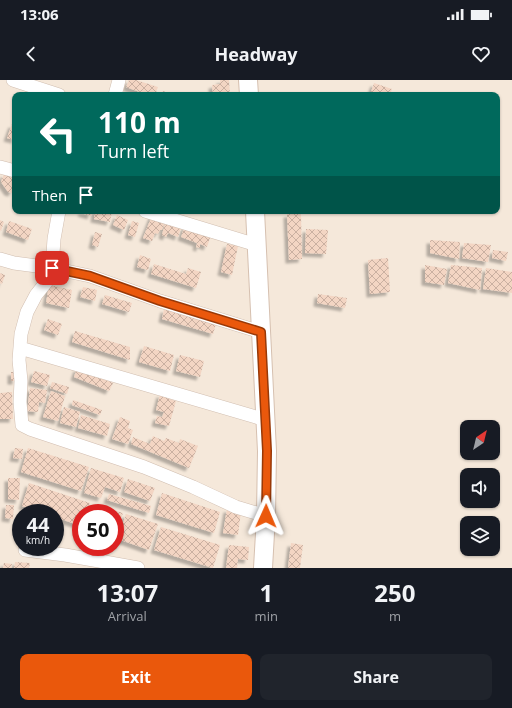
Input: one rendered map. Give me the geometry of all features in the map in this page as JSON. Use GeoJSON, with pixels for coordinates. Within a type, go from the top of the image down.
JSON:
{"type":"FeatureCollection","features":[{"type":"Feature","properties":{"kind":"main road"},"geometry":{"type":"LineString","coordinates":[[248,80],[249,92]]}},
{"type":"Feature","properties":{"kind":"main road"},"geometry":{"type":"LineString","coordinates":[[255,214],[267,451],[266,516],[263,568]]}},
{"type":"Feature","properties":{"kind":"street"},"geometry":{"type":"LineString","coordinates":[[13,80],[50,92]]}},
{"type":"Feature","properties":{"kind":"street"},"geometry":{"type":"LineString","coordinates":[[116,92],[120,80]]}},
{"type":"Feature","properties":{"kind":"street"},"geometry":{"type":"LineString","coordinates":[[0,167],[12,170]]}},
{"type":"Feature","properties":{"kind":"street"},"geometry":{"type":"LineString","coordinates":[[59,214],[54,239],[51,276],[36,295],[27,312],[21,334],[20,402],[22,425],[144,467],[236,507],[266,516]]}},
{"type":"Feature","properties":{"kind":"street"},"geometry":{"type":"LineString","coordinates":[[155,214],[257,245]]}},
{"type":"Feature","properties":{"kind":"street"},"geometry":{"type":"LineString","coordinates":[[0,259],[14,263],[52,268],[90,276],[160,301],[261,332]]}},
{"type":"Feature","properties":{"kind":"street"},"geometry":{"type":"LineString","coordinates":[[20,348],[266,420]]}},
{"type":"Feature","properties":{"kind":"street"},"geometry":{"type":"LineString","coordinates":[[64,555],[138,568]]}},
{"type":"Feature","properties":{"kind":"shaded area"},"geometry":{"type":"Polygon","coordinates":[[[0,80],[512,80],[512,568],[0,568],[0,80]]]}},
{"type":"Feature","properties":{"kind":"building"},"geometry":{"type":"Polygon","coordinates":[[[129,80],[136,80],[158,87],[156,92],[140,92],[126,87],[129,80]]]}},
{"type":"Feature","properties":{"kind":"building"},"geometry":{"type":"Polygon","coordinates":[[[220,80],[229,80],[230,92],[213,92],[212,85],[220,84],[220,80]]]}},
{"type":"Feature","properties":{"kind":"building"},"geometry":{"type":"Polygon","coordinates":[[[374,83],[392,89],[391,92],[371,92],[374,83]]]}},
{"type":"Feature","properties":{"kind":"building"},"geometry":{"type":"Polygon","coordinates":[[[12,124],[12,139],[7,138],[12,124]]]}},
{"type":"Feature","properties":{"kind":"building"},"geometry":{"type":"Polygon","coordinates":[[[4,174],[12,176],[12,193],[8,192],[1,182],[4,174]]]}},
{"type":"Feature","properties":{"kind":"building"},"geometry":{"type":"Polygon","coordinates":[[[95,214],[111,214],[110,222],[94,219],[95,214]]]}},
{"type":"Feature","properties":{"kind":"building"},"geometry":{"type":"Polygon","coordinates":[[[153,214],[155,214],[182,225],[178,237],[168,233],[166,237],[162,235],[166,219],[162,230],[160,230],[158,234],[155,233],[152,241],[143,238],[153,214]]]}},
{"type":"Feature","properties":{"kind":"building"},"geometry":{"type":"Polygon","coordinates":[[[287,214],[301,214],[302,259],[289,260],[287,214]]]}},
{"type":"Feature","properties":{"kind":"building"},"geometry":{"type":"Polygon","coordinates":[[[117,215],[128,220],[124,230],[113,225],[117,215]]]}},
{"type":"Feature","properties":{"kind":"building"},"geometry":{"type":"Polygon","coordinates":[[[0,220],[4,222],[1,231],[0,230],[0,220]]]}},
{"type":"Feature","properties":{"kind":"building"},"geometry":{"type":"Polygon","coordinates":[[[9,221],[32,229],[28,240],[6,232],[9,221]]]}},
{"type":"Feature","properties":{"kind":"building"},"geometry":{"type":"Polygon","coordinates":[[[132,221],[139,223],[135,237],[128,235],[132,221]]]}},
{"type":"Feature","properties":{"kind":"building"},"geometry":{"type":"Polygon","coordinates":[[[185,226],[211,235],[207,247],[200,244],[200,248],[196,247],[197,243],[181,237],[185,226]]]}},
{"type":"Feature","properties":{"kind":"building"},"geometry":{"type":"Polygon","coordinates":[[[306,229],[328,230],[326,254],[305,253],[306,229]]]}},
{"type":"Feature","properties":{"kind":"building"},"geometry":{"type":"Polygon","coordinates":[[[95,232],[102,234],[98,247],[92,245],[95,232]]]}},
{"type":"Feature","properties":{"kind":"building"},"geometry":{"type":"Polygon","coordinates":[[[430,240],[460,242],[459,259],[430,253],[430,240]]]}},
{"type":"Feature","properties":{"kind":"building"},"geometry":{"type":"Polygon","coordinates":[[[464,243],[491,245],[488,262],[462,258],[464,243]]]}},
{"type":"Feature","properties":{"kind":"building"},"geometry":{"type":"Polygon","coordinates":[[[227,244],[238,246],[232,275],[221,272],[227,244]]]}},
{"type":"Feature","properties":{"kind":"building"},"geometry":{"type":"Polygon","coordinates":[[[493,250],[508,252],[506,261],[492,258],[493,250]]]}},
{"type":"Feature","properties":{"kind":"building"},"geometry":{"type":"Polygon","coordinates":[[[140,255],[151,259],[148,270],[137,267],[140,255]]]}},
{"type":"Feature","properties":{"kind":"building"},"geometry":{"type":"Polygon","coordinates":[[[388,258],[390,292],[370,294],[368,260],[388,258]]]}},
{"type":"Feature","properties":{"kind":"building"},"geometry":{"type":"Polygon","coordinates":[[[154,264],[186,274],[188,268],[201,272],[196,288],[151,274],[154,264]]]}},
{"type":"Feature","properties":{"kind":"building"},"geometry":{"type":"Polygon","coordinates":[[[425,265],[447,269],[444,285],[425,282],[425,265]]]}},
{"type":"Feature","properties":{"kind":"building"},"geometry":{"type":"Polygon","coordinates":[[[451,265],[482,268],[480,290],[448,283],[451,265]]]}},
{"type":"Feature","properties":{"kind":"building"},"geometry":{"type":"Polygon","coordinates":[[[486,268],[512,272],[512,293],[483,289],[486,268]]]}},
{"type":"Feature","properties":{"kind":"building"},"geometry":{"type":"Polygon","coordinates":[[[0,273],[5,275],[2,284],[0,283],[0,273]]]}},
{"type":"Feature","properties":{"kind":"building"},"geometry":{"type":"Polygon","coordinates":[[[49,285],[72,290],[69,308],[46,303],[49,285]]]}},
{"type":"Feature","properties":{"kind":"building"},"geometry":{"type":"Polygon","coordinates":[[[83,287],[97,290],[95,301],[80,297],[83,287]]]}},
{"type":"Feature","properties":{"kind":"building"},"geometry":{"type":"Polygon","coordinates":[[[318,294],[347,298],[345,308],[317,303],[318,294]]]}},
{"type":"Feature","properties":{"kind":"building"},"geometry":{"type":"Polygon","coordinates":[[[105,295],[132,303],[129,312],[102,304],[105,295]]]}},
{"type":"Feature","properties":{"kind":"building"},"geometry":{"type":"Polygon","coordinates":[[[164,309],[216,324],[213,334],[162,319],[164,309]]]}},
{"type":"Feature","properties":{"kind":"building"},"geometry":{"type":"Polygon","coordinates":[[[48,319],[62,324],[58,335],[44,330],[48,319]]]}},
{"type":"Feature","properties":{"kind":"building"},"geometry":{"type":"Polygon","coordinates":[[[75,331],[130,347],[130,360],[72,342],[75,331]]]}},
{"type":"Feature","properties":{"kind":"building"},"geometry":{"type":"Polygon","coordinates":[[[144,346],[174,355],[170,371],[139,362],[144,346]]]}},
{"type":"Feature","properties":{"kind":"building"},"geometry":{"type":"Polygon","coordinates":[[[180,355],[204,361],[200,377],[176,371],[180,355]]]}},
{"type":"Feature","properties":{"kind":"building"},"geometry":{"type":"Polygon","coordinates":[[[77,368],[113,383],[109,391],[74,377],[77,368]]]}},
{"type":"Feature","properties":{"kind":"building"},"geometry":{"type":"Polygon","coordinates":[[[34,371],[50,375],[47,386],[31,382],[34,371]]]}},
{"type":"Feature","properties":{"kind":"building"},"geometry":{"type":"Polygon","coordinates":[[[11,372],[16,372],[16,381],[11,381],[11,372]]]}},
{"type":"Feature","properties":{"kind":"building"},"geometry":{"type":"Polygon","coordinates":[[[52,382],[69,387],[67,394],[50,388],[52,382]]]}},
{"type":"Feature","properties":{"kind":"building"},"geometry":{"type":"Polygon","coordinates":[[[30,388],[47,390],[45,403],[39,402],[38,412],[27,411],[30,388]]]}},
{"type":"Feature","properties":{"kind":"building"},"geometry":{"type":"Polygon","coordinates":[[[51,391],[65,396],[58,421],[43,417],[51,391]]]}},
{"type":"Feature","properties":{"kind":"building"},"geometry":{"type":"Polygon","coordinates":[[[12,392],[13,419],[0,419],[0,393],[12,392]]]}},
{"type":"Feature","properties":{"kind":"building"},"geometry":{"type":"Polygon","coordinates":[[[160,394],[176,401],[169,426],[155,423],[157,416],[162,417],[164,412],[156,410],[160,394]]]}},
{"type":"Feature","properties":{"kind":"building"},"geometry":{"type":"Polygon","coordinates":[[[73,400],[102,410],[100,415],[72,405],[73,400]]]}},
{"type":"Feature","properties":{"kind":"building"},"geometry":{"type":"Polygon","coordinates":[[[64,407],[80,412],[76,427],[60,423],[64,407]]]}},
{"type":"Feature","properties":{"kind":"building"},"geometry":{"type":"Polygon","coordinates":[[[81,415],[110,424],[107,436],[78,428],[81,415]]]}},
{"type":"Feature","properties":{"kind":"building"},"geometry":{"type":"Polygon","coordinates":[[[120,417],[130,421],[128,428],[133,430],[128,444],[112,439],[120,417]]]}},
{"type":"Feature","properties":{"kind":"building"},"geometry":{"type":"Polygon","coordinates":[[[153,436],[164,441],[166,438],[179,443],[180,439],[198,446],[189,468],[131,444],[133,437],[150,444],[153,436]]]}},
{"type":"Feature","properties":{"kind":"building"},"geometry":{"type":"Polygon","coordinates":[[[15,448],[23,449],[22,459],[13,458],[15,448]]]}},
{"type":"Feature","properties":{"kind":"building"},"geometry":{"type":"Polygon","coordinates":[[[28,448],[89,467],[81,491],[21,472],[28,448]]]}},
{"type":"Feature","properties":{"kind":"building"},"geometry":{"type":"Polygon","coordinates":[[[91,468],[124,478],[120,492],[105,487],[101,498],[84,493],[91,468]]]}},
{"type":"Feature","properties":{"kind":"building"},"geometry":{"type":"Polygon","coordinates":[[[8,478],[20,478],[19,500],[8,499],[8,478]]]}},
{"type":"Feature","properties":{"kind":"building"},"geometry":{"type":"Polygon","coordinates":[[[128,479],[155,488],[150,501],[124,492],[128,479]]]}},
{"type":"Feature","properties":{"kind":"building"},"geometry":{"type":"Polygon","coordinates":[[[29,483],[90,503],[72,504],[72,523],[64,520],[64,504],[23,504],[29,483]]]}},
{"type":"Feature","properties":{"kind":"building"},"geometry":{"type":"Polygon","coordinates":[[[162,493],[220,512],[214,533],[156,515],[162,493]]]}},
{"type":"Feature","properties":{"kind":"building"},"geometry":{"type":"Polygon","coordinates":[[[109,494],[151,506],[149,513],[124,504],[107,500],[109,494]]]}},
{"type":"Feature","properties":{"kind":"building"},"geometry":{"type":"Polygon","coordinates":[[[6,505],[12,505],[12,519],[5,518],[6,505]]]}},
{"type":"Feature","properties":{"kind":"building"},"geometry":{"type":"Polygon","coordinates":[[[227,509],[241,511],[238,535],[223,533],[227,509]]]}},
{"type":"Feature","properties":{"kind":"building"},"geometry":{"type":"Polygon","coordinates":[[[126,514],[158,524],[149,550],[124,541],[124,520],[126,514]]]}},
{"type":"Feature","properties":{"kind":"building"},"geometry":{"type":"Polygon","coordinates":[[[161,527],[220,545],[213,568],[154,550],[161,527]]]}},
{"type":"Feature","properties":{"kind":"building"},"geometry":{"type":"Polygon","coordinates":[[[291,543],[303,545],[300,568],[288,568],[291,543]]]}},
{"type":"Feature","properties":{"kind":"building"},"geometry":{"type":"Polygon","coordinates":[[[229,545],[249,547],[248,560],[238,559],[237,568],[226,568],[229,545]]]}},
{"type":"Feature","properties":{"kind":"building"},"geometry":{"type":"Polygon","coordinates":[[[15,562],[30,563],[29,568],[14,568],[15,562]]]}},
{"type":"Feature","properties":{"kind":"building"},"geometry":{"type":"Polygon","coordinates":[[[4,563],[12,564],[11,568],[3,568],[4,563]]]}},
{"type":"Feature","properties":{"kind":"route"},"geometry":{"type":"LineString","coordinates":[[52,268],[90,276],[160,301],[261,332],[267,451],[266,516]]}}]}
